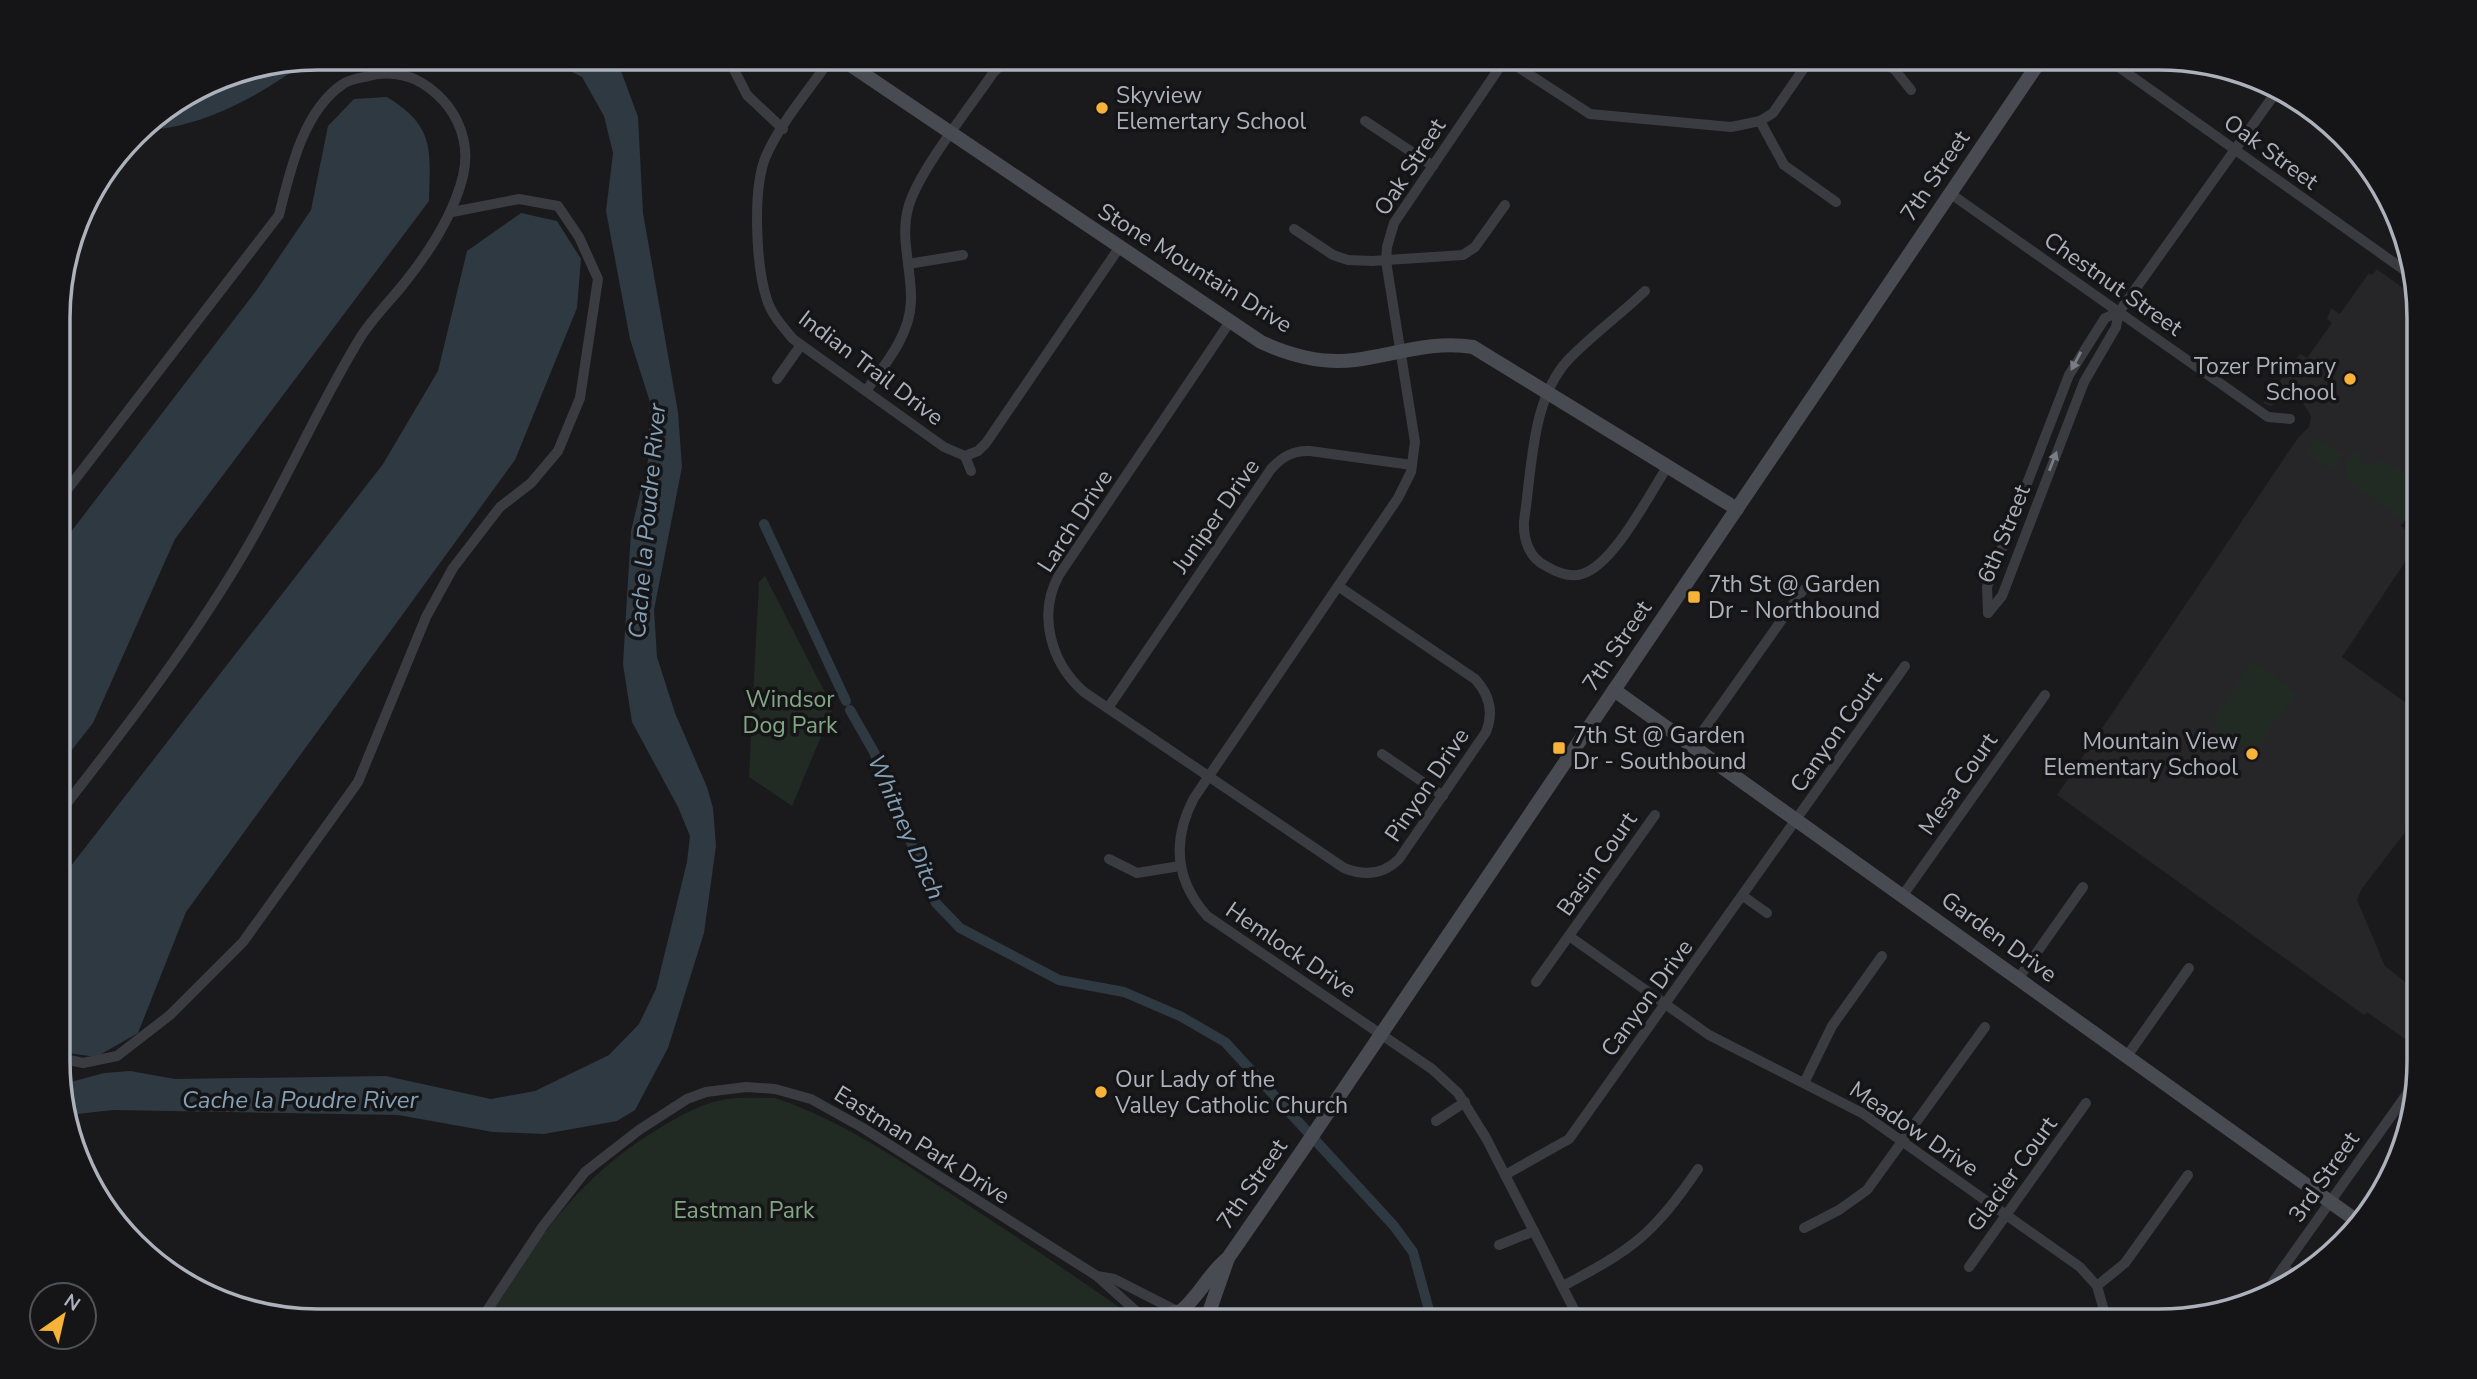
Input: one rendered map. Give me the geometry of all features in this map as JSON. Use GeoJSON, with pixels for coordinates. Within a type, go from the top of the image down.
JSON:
{"type":"FeatureCollection","features":[{"type":"Feature","properties":{"kind":"street"},"geometry":{"type":"LineString","coordinates":[[734,70],[747,95],[783,129]]}},
{"type":"Feature","properties":{"kind":"street","name":"Indian Trail Drive"},"geometry":{"type":"LineString","coordinates":[[823,70],[767,153],[759,179],[761,268],[771,310],[779,324],[801,345],[944,447],[965,456]]}},
{"type":"Feature","properties":{"kind":"street","name":"Stone Mountain Drive"},"geometry":{"type":"LineString","coordinates":[[857,70],[1229,323],[1261,342],[1310,359],[1352,360],[1444,345],[1473,347],[1737,509]]}},
{"type":"Feature","properties":{"kind":"street"},"geometry":{"type":"LineString","coordinates":[[866,391],[904,332],[911,302],[904,232],[909,202],[996,70]]}},
{"type":"Feature","properties":{"kind":"street","name":"Oak Street"},"geometry":{"type":"LineString","coordinates":[[1400,352],[1386,261],[1394,223],[1497,70]]}},
{"type":"Feature","properties":{"kind":"street"},"geometry":{"type":"LineString","coordinates":[[1522,70],[1578,109],[1597,116],[1731,127],[1760,121],[1777,109],[1803,70]]}},
{"type":"Feature","properties":{"kind":"street"},"geometry":{"type":"LineString","coordinates":[[1895,70],[1911,90]]}},
{"type":"Feature","properties":{"kind":"street","name":"7th Street"},"geometry":{"type":"LineString","coordinates":[[1210,1309],[1228,1258],[2034,70]]}},
{"type":"Feature","properties":{"kind":"street","name":"Oak Street"},"geometry":{"type":"LineString","coordinates":[[2123,70],[2402,268]]}},
{"type":"Feature","properties":{"kind":"street"},"geometry":{"type":"LineString","coordinates":[[70,486],[279,215],[292,167],[316,113],[344,83],[383,72],[420,81],[449,104],[466,141],[464,174],[452,212],[404,284],[365,330],[334,380],[251,541],[211,606],[146,700],[70,798]]}},
{"type":"Feature","properties":{"kind":"street","name":"6th Street"},"geometry":{"type":"LineString","coordinates":[[2119,312],[2105,318],[2069,375],[1987,587],[1988,613],[2002,596],[2080,393],[2116,327],[2119,312],[2272,98]]}},
{"type":"Feature","properties":{"kind":"street"},"geometry":{"type":"LineString","coordinates":[[1365,121],[1433,166]]}},
{"type":"Feature","properties":{"kind":"street"},"geometry":{"type":"LineString","coordinates":[[1760,121],[1784,165],[1836,202]]}},
{"type":"Feature","properties":{"kind":"street","name":"Chestnut Street"},"geometry":{"type":"LineString","coordinates":[[1951,194],[2268,417],[2290,419]]}},
{"type":"Feature","properties":{"kind":"street"},"geometry":{"type":"LineString","coordinates":[[70,1060],[83,1063],[117,1056],[170,1015],[243,942],[358,782],[426,617],[453,568],[500,507],[531,483],[558,451],[580,398],[598,279],[579,237],[558,206],[519,199],[452,212]]}},
{"type":"Feature","properties":{"kind":"street"},"geometry":{"type":"LineString","coordinates":[[1294,229],[1334,255],[1348,260],[1386,261],[1463,255],[1475,247],[1505,205]]}},
{"type":"Feature","properties":{"kind":"street"},"geometry":{"type":"LineString","coordinates":[[971,471],[965,456],[978,451],[986,443],[1119,248]]}},
{"type":"Feature","properties":{"kind":"street"},"geometry":{"type":"LineString","coordinates":[[908,264],[962,255]]}},
{"type":"Feature","properties":{"kind":"street"},"geometry":{"type":"LineString","coordinates":[[1645,291],[1568,361],[1549,393],[1541,414],[1524,521],[1525,540],[1541,564],[1574,576],[1583,574],[1603,562],[1668,466]]}},
{"type":"Feature","properties":{"kind":"street","name":"Larch Drive"},"geometry":{"type":"LineString","coordinates":[[1209,776],[1074,683],[1059,661],[1050,636],[1052,594],[1059,575],[1229,323]]}},
{"type":"Feature","properties":{"kind":"street"},"geometry":{"type":"LineString","coordinates":[[776,379],[801,345]]}},
{"type":"Feature","properties":{"kind":"street","name":"Hemlock Drive"},"geometry":{"type":"LineString","coordinates":[[1400,352],[1415,442],[1412,466],[1398,498],[1209,776],[1183,822],[1179,838],[1180,866],[1188,890],[1208,916],[1432,1069],[1465,1102],[1574,1309]]}},
{"type":"Feature","properties":{"kind":"street","name":"Juniper Drive"},"geometry":{"type":"LineString","coordinates":[[1108,708],[1281,458],[1299,451],[1310,451],[1412,466]]}},
{"type":"Feature","properties":{"kind":"street","name":"Pinyon Drive"},"geometry":{"type":"LineString","coordinates":[[1209,776],[1344,868],[1365,873],[1382,871],[1399,859],[1443,796],[1488,726],[1491,716],[1485,692],[1475,679],[1338,586]]}},
{"type":"Feature","properties":{"kind":"street"},"geometry":{"type":"LineString","coordinates":[[1693,745],[1802,590]]}},
{"type":"Feature","properties":{"kind":"street","name":"Canyon Court"},"geometry":{"type":"LineString","coordinates":[[1798,820],[1905,666]]}},
{"type":"Feature","properties":{"kind":"street","name":"Garden Drive"},"geometry":{"type":"LineString","coordinates":[[1614,690],[2352,1217]]}},
{"type":"Feature","properties":{"kind":"street","name":"Mesa Court"},"geometry":{"type":"LineString","coordinates":[[1903,895],[2045,695]]}},
{"type":"Feature","properties":{"kind":"street"},"geometry":{"type":"LineString","coordinates":[[1382,754],[1443,796]]}},
{"type":"Feature","properties":{"kind":"street","name":"Basin Court"},"geometry":{"type":"LineString","coordinates":[[1536,982],[1655,815]]}},
{"type":"Feature","properties":{"kind":"street","name":"Canyon Drive"},"geometry":{"type":"LineString","coordinates":[[1505,1175],[1569,1139],[1798,820]]}},
{"type":"Feature","properties":{"kind":"street"},"geometry":{"type":"LineString","coordinates":[[1110,859],[1137,873],[1180,866]]}},
{"type":"Feature","properties":{"kind":"street"},"geometry":{"type":"LineString","coordinates":[[2018,979],[2083,887]]}},
{"type":"Feature","properties":{"kind":"street"},"geometry":{"type":"LineString","coordinates":[[1743,896],[1767,913]]}},
{"type":"Feature","properties":{"kind":"street","name":"Basin Court"},"geometry":{"type":"LineString","coordinates":[[1569,936],[1666,1005]]}},
{"type":"Feature","properties":{"kind":"street"},"geometry":{"type":"LineString","coordinates":[[1804,1083],[1832,1026],[1882,956]]}},
{"type":"Feature","properties":{"kind":"street"},"geometry":{"type":"LineString","coordinates":[[2127,1056],[2189,968]]}},
{"type":"Feature","properties":{"kind":"street","name":"Meadow Drive"},"geometry":{"type":"LineString","coordinates":[[1666,1005],[1709,1035],[1863,1113],[1904,1141],[2080,1267],[2097,1286],[2104,1309]]}},
{"type":"Feature","properties":{"kind":"street"},"geometry":{"type":"LineString","coordinates":[[1804,1228],[1839,1210],[1867,1190],[1985,1027]]}},
{"type":"Feature","properties":{"kind":"street","name":"Eastman Park Drive"},"geometry":{"type":"LineString","coordinates":[[488,1309],[544,1226],[585,1172],[639,1130],[687,1099],[736,1087],[775,1089],[826,1107],[1097,1276],[1134,1309]]}},
{"type":"Feature","properties":{"kind":"street"},"geometry":{"type":"LineString","coordinates":[[1436,1121],[1465,1102]]}},
{"type":"Feature","properties":{"kind":"street","name":"Glacier Court"},"geometry":{"type":"LineString","coordinates":[[1969,1267],[2086,1103]]}},
{"type":"Feature","properties":{"kind":"street","name":"3rd Street"},"geometry":{"type":"LineString","coordinates":[[2274,1280],[2403,1107]]}},
{"type":"Feature","properties":{"kind":"street"},"geometry":{"type":"LineString","coordinates":[[1563,1286],[1614,1259],[1649,1234],[1669,1211],[1698,1168]]}},
{"type":"Feature","properties":{"kind":"street"},"geometry":{"type":"LineString","coordinates":[[2097,1286],[2125,1263],[2188,1175]]}},
{"type":"Feature","properties":{"kind":"street"},"geometry":{"type":"LineString","coordinates":[[1499,1245],[1534,1231]]}},
{"type":"Feature","properties":{"kind":"street","name":"7th Street"},"geometry":{"type":"LineString","coordinates":[[1181,1309],[1200,1293],[1216,1268],[1228,1258]]}},
{"type":"Feature","properties":{"kind":"street"},"geometry":{"type":"LineString","coordinates":[[2283,1268],[2289,1272]]}},
{"type":"Feature","properties":{"kind":"street","name":"Eastman Park Drive"},"geometry":{"type":"LineString","coordinates":[[1097,1276],[1114,1279],[1154,1302],[1173,1309]]}},
{"type":"Feature","properties":{"kind":"shaded area","name":"Mountain View Elementary School"},"geometry":{"type":"Polygon","coordinates":[[[2377,269],[2405,290],[2406,518],[2401,526],[2406,530],[2406,560],[2342,657],[2407,703],[2407,830],[2361,890],[2357,900],[2385,966],[2407,983],[2407,1040],[2367,1012],[2364,1015],[2057,795],[2298,438],[2309,427],[2311,416],[2303,403],[2286,399],[2270,406],[2263,403],[2300,354],[2307,358],[2332,323],[2327,319],[2331,308],[2340,314],[2369,273],[2372,275],[2377,269]]]}},
{"type":"Feature","properties":{"kind":"green space"},"geometry":{"type":"Polygon","coordinates":[[[2316,436],[2342,454],[2331,470],[2305,452],[2316,436]]]}},
{"type":"Feature","properties":{"kind":"green space"},"geometry":{"type":"Polygon","coordinates":[[[2357,451],[2361,457],[2359,462],[2363,465],[2384,461],[2401,472],[2406,469],[2406,518],[2404,521],[2348,481],[2345,465],[2352,453],[2357,451]]]}},
{"type":"Feature","properties":{"kind":"green space","name":"Windsor Dog Park"},"geometry":{"type":"Polygon","coordinates":[[[765,576],[833,708],[792,806],[749,777],[759,582],[765,576]]]}},
{"type":"Feature","properties":{"kind":"green space"},"geometry":{"type":"Polygon","coordinates":[[[2253,660],[2296,693],[2260,745],[2219,747],[2216,715],[2253,660]]]}},
{"type":"Feature","properties":{"kind":"green space","name":"Eastman Park"},"geometry":{"type":"Polygon","coordinates":[[[733,1098],[775,1098],[843,1127],[886,1152],[1121,1309],[490,1309],[539,1239],[603,1170],[674,1119],[709,1104],[733,1098]]]}},
{"type":"Feature","properties":{"kind":"water","name":"Cache la Poudre River"},"geometry":{"type":"Polygon","coordinates":[[[568,70],[620,70],[638,117],[643,213],[678,412],[682,467],[654,610],[657,657],[675,713],[707,787],[713,808],[716,846],[704,933],[668,1048],[635,1110],[617,1121],[544,1134],[493,1132],[398,1115],[113,1110],[76,1114],[71,1082],[104,1073],[130,1071],[175,1079],[386,1076],[491,1099],[535,1091],[609,1055],[639,1024],[656,989],[687,862],[690,836],[678,807],[632,722],[623,664],[631,531],[648,460],[650,402],[630,339],[606,211],[613,153],[604,116],[582,77],[568,70]]]}},
{"type":"Feature","properties":{"kind":"water"},"geometry":{"type":"Polygon","coordinates":[[[291,72],[230,108],[156,130],[194,103],[223,89],[254,78],[291,72]]]}},
{"type":"Feature","properties":{"kind":"water"},"geometry":{"type":"Polygon","coordinates":[[[387,97],[414,119],[427,142],[430,168],[429,201],[175,539],[93,723],[70,752],[70,533],[256,291],[311,210],[328,126],[354,99],[387,97]]]}},
{"type":"Feature","properties":{"kind":"water"},"geometry":{"type":"Polygon","coordinates":[[[521,213],[557,221],[581,259],[577,308],[515,460],[186,912],[138,1033],[96,1057],[70,1053],[70,867],[383,464],[438,371],[467,251],[521,213]]]}},
{"type":"Feature","properties":{"kind":"waterway","name":"Whitney Ditch"},"geometry":{"type":"LineString","coordinates":[[764,524],[846,701]]}},
{"type":"Feature","properties":{"kind":"waterway","name":"Whitney Ditch"},"geometry":{"type":"LineString","coordinates":[[850,710],[874,752],[936,903],[960,928],[1059,980],[1124,992],[1180,1016],[1225,1042],[1394,1226],[1413,1252],[1429,1309]]}},
{"type":"Feature","properties":{"kind":"place","name":"Skyview Elemertary School"},"geometry":{"type":"Point","coordinates":[1102,108]}},
{"type":"Feature","properties":{"kind":"place","name":"Tozer Primary School"},"geometry":{"type":"Point","coordinates":[2350,379]}},
{"type":"Feature","properties":{"kind":"place","name":"7th St @ Garden Dr - Northbound"},"geometry":{"type":"Point","coordinates":[1694,597]}},
{"type":"Feature","properties":{"kind":"place","name":"7th St @ Garden Dr - Southbound"},"geometry":{"type":"Point","coordinates":[1559,748]}},
{"type":"Feature","properties":{"kind":"place","name":"Mountain View Elementary School"},"geometry":{"type":"Point","coordinates":[2252,754]}},
{"type":"Feature","properties":{"kind":"place","name":"Our Lady of the Valley Catholic Church"},"geometry":{"type":"Point","coordinates":[1101,1092]}}]}
